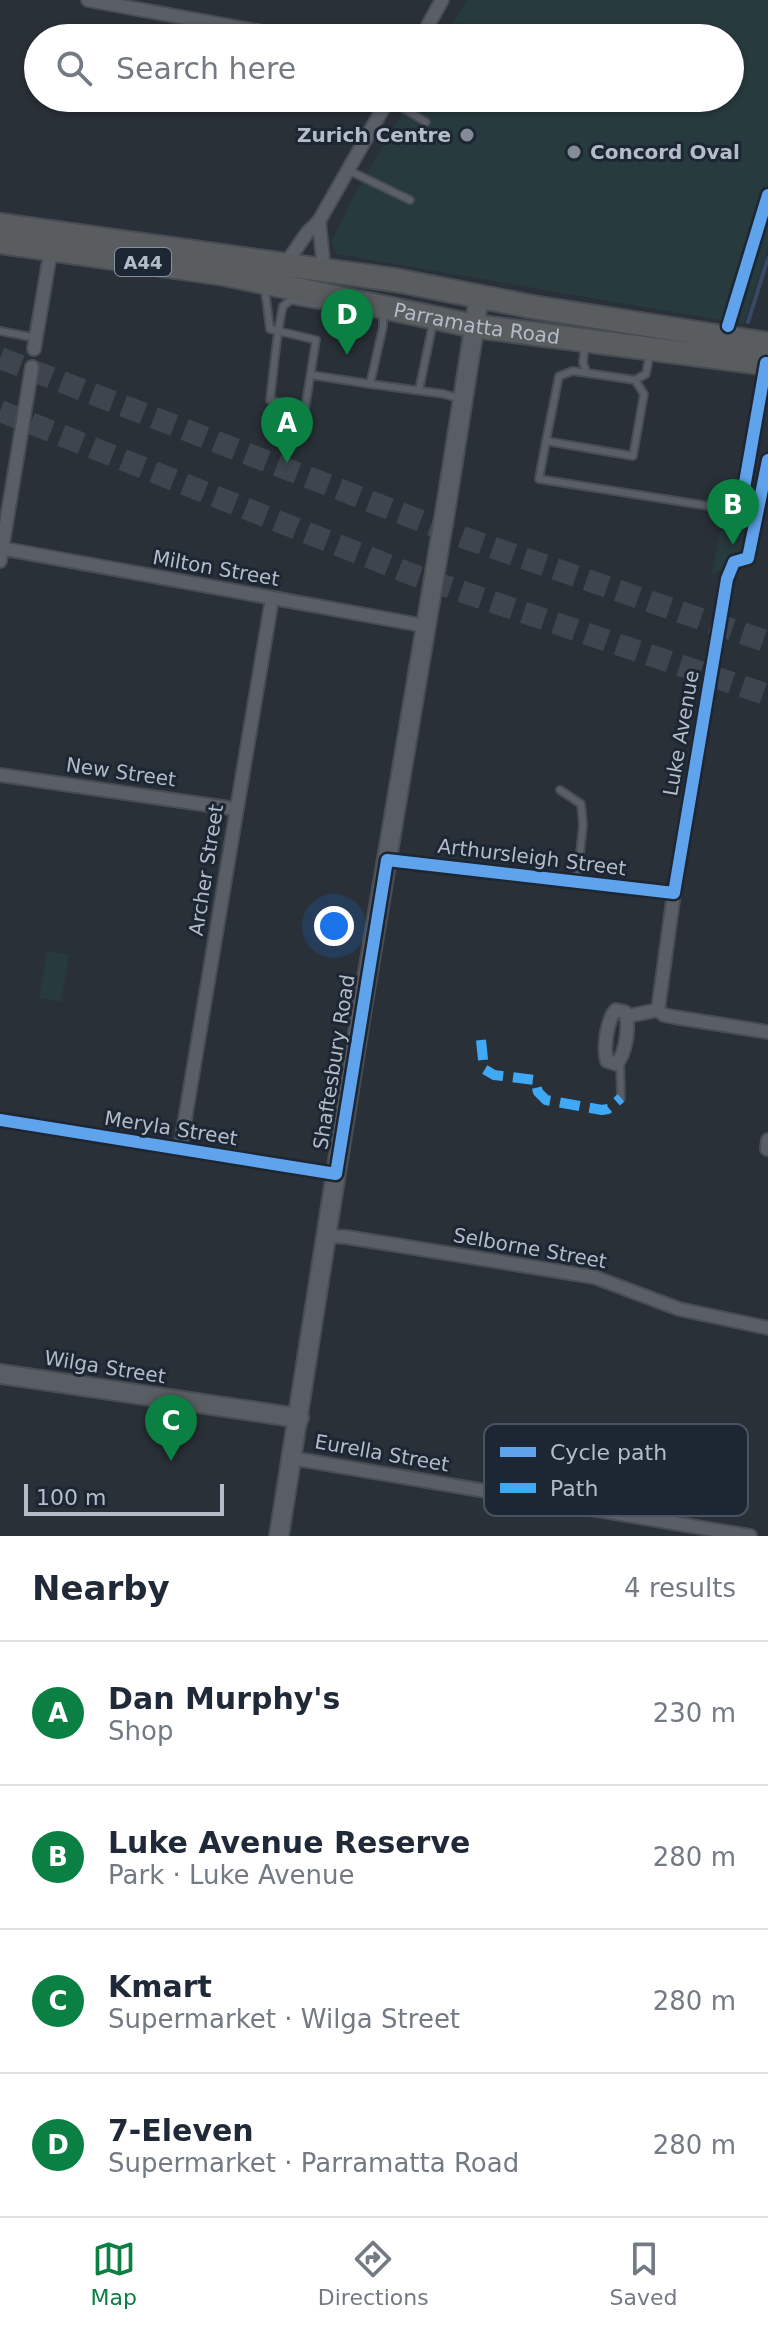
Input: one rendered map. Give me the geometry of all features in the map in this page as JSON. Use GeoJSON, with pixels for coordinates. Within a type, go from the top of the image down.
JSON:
{"type":"FeatureCollection","features":[{"type":"Feature","properties":{"kind":"highway","name":"Parramatta Road"},"geometry":{"type":"LineString","coordinates":[[0,225],[395,280],[653,325],[767,350]]}},
{"type":"Feature","properties":{"kind":"highway","name":"Parramatta Road"},"geometry":{"type":"LineString","coordinates":[[0,242],[259,280],[474,326],[650,349],[767,350]]}},
{"type":"Feature","properties":{"kind":"highway"},"geometry":{"type":"LineString","coordinates":[[650,349],[653,325]]}},
{"type":"Feature","properties":{"kind":"main road","name":"Shaftesbury Road"},"geometry":{"type":"LineString","coordinates":[[279,1536],[479,297]]}},
{"type":"Feature","properties":{"kind":"main road","name":"Wilga Street"},"geometry":{"type":"LineString","coordinates":[[0,1374],[167,1399],[217,1412],[299,1418]]}},
{"type":"Feature","properties":{"kind":"street"},"geometry":{"type":"LineString","coordinates":[[88,0],[219,24]]}},
{"type":"Feature","properties":{"kind":"street"},"geometry":{"type":"LineString","coordinates":[[429,24],[442,0]]}},
{"type":"Feature","properties":{"kind":"street"},"geometry":{"type":"LineString","coordinates":[[285,265],[319,221],[381,112]]}},
{"type":"Feature","properties":{"kind":"street"},"geometry":{"type":"LineString","coordinates":[[319,221],[324,270]]}},
{"type":"Feature","properties":{"kind":"street"},"geometry":{"type":"LineString","coordinates":[[35,343],[51,249]]}},
{"type":"Feature","properties":{"kind":"street"},"geometry":{"type":"LineString","coordinates":[[740,511],[767,350]]}},
{"type":"Feature","properties":{"kind":"street"},"geometry":{"type":"LineString","coordinates":[[1,553],[32,367]]}},
{"type":"Feature","properties":{"kind":"street","name":"Milton Street"},"geometry":{"type":"LineString","coordinates":[[1,553],[426,626]]}},
{"type":"Feature","properties":{"kind":"street","name":"Luke Avenue"},"geometry":{"type":"LineString","coordinates":[[658,1010],[674,893],[727,579]]}},
{"type":"Feature","properties":{"kind":"street","name":"Archer Street"},"geometry":{"type":"LineString","coordinates":[[180,1149],[272,599]]}},
{"type":"Feature","properties":{"kind":"street","name":"New Street"},"geometry":{"type":"LineString","coordinates":[[0,775],[236,809]]}},
{"type":"Feature","properties":{"kind":"street","name":"Arthursleigh Street"},"geometry":{"type":"LineString","coordinates":[[387,860],[674,893]]}},
{"type":"Feature","properties":{"kind":"street"},"geometry":{"type":"LineString","coordinates":[[620,1061],[611,1063],[605,1057],[610,1017],[616,1010],[628,1016],[658,1010],[664,1015],[768,1032]]}},
{"type":"Feature","properties":{"kind":"street","name":"Meryla Street"},"geometry":{"type":"LineString","coordinates":[[0,1120],[336,1174]]}},
{"type":"Feature","properties":{"kind":"street","name":"Selborne Street"},"geometry":{"type":"LineString","coordinates":[[326,1236],[337,1235],[594,1277],[679,1309],[768,1328]]}},
{"type":"Feature","properties":{"kind":"street","name":"Eurella Street"},"geometry":{"type":"LineString","coordinates":[[291,1458],[484,1491]]}},
{"type":"Feature","properties":{"kind":"street","name":"Eurella Street"},"geometry":{"type":"LineString","coordinates":[[632,1516],[750,1536]]}},
{"type":"Feature","properties":{"kind":"lane"},"geometry":{"type":"LineString","coordinates":[[409,112],[426,122]]}},
{"type":"Feature","properties":{"kind":"lane"},"geometry":{"type":"LineString","coordinates":[[348,170],[410,200]]}},
{"type":"Feature","properties":{"kind":"lane"},"geometry":{"type":"LineString","coordinates":[[259,280],[267,293],[267,322],[270,329],[279,332],[316,340],[305,409],[270,400],[279,332],[283,306],[291,300],[319,305],[339,296]]}},
{"type":"Feature","properties":{"kind":"lane"},"geometry":{"type":"LineString","coordinates":[[370,384],[383,327],[383,307]]}},
{"type":"Feature","properties":{"kind":"lane"},"geometry":{"type":"LineString","coordinates":[[419,390],[434,318]]}},
{"type":"Feature","properties":{"kind":"lane"},"geometry":{"type":"LineString","coordinates":[[0,331],[35,343]]}},
{"type":"Feature","properties":{"kind":"lane"},"geometry":{"type":"LineString","coordinates":[[586,341],[583,363],[587,373]]}},
{"type":"Feature","properties":{"kind":"lane"},"geometry":{"type":"LineString","coordinates":[[650,349],[646,374],[635,380],[573,371],[559,376],[539,479],[740,511]]}},
{"type":"Feature","properties":{"kind":"lane"},"geometry":{"type":"LineString","coordinates":[[311,375],[461,399]]}},
{"type":"Feature","properties":{"kind":"lane"},"geometry":{"type":"LineString","coordinates":[[546,441],[633,456],[644,394],[635,380]]}},
{"type":"Feature","properties":{"kind":"lane"},"geometry":{"type":"LineString","coordinates":[[560,790],[581,804],[581,859],[577,882]]}},
{"type":"Feature","properties":{"kind":"lane"},"geometry":{"type":"LineString","coordinates":[[620,1061],[621,1098]]}},
{"type":"Feature","properties":{"kind":"lane"},"geometry":{"type":"LineString","coordinates":[[153,1412],[167,1399]]}},
{"type":"Feature","properties":{"kind":"green space","name":"Concord Oval"},"geometry":{"type":"Polygon","coordinates":[[[467,0],[768,0],[768,247],[744,324],[337,254],[331,241],[403,112],[744,112],[744,24],[453,24],[467,0]]]}},
{"type":"Feature","properties":{"kind":"green space"},"geometry":{"type":"Polygon","coordinates":[[[736,523],[751,530],[746,561],[731,563],[711,577],[721,529],[728,530],[736,523]]]}},
{"type":"Feature","properties":{"kind":"green space"},"geometry":{"type":"Polygon","coordinates":[[[47,951],[69,955],[61,1002],[39,998],[47,951]]]}},
{"type":"Feature","properties":{"kind":"waterway"},"geometry":{"type":"LineString","coordinates":[[748,322],[768,258]]}},
{"type":"Feature","properties":{"kind":"tunnel"},"geometry":{"type":"LineString","coordinates":[[0,358],[465,538],[768,642]]}},
{"type":"Feature","properties":{"kind":"tunnel"},"geometry":{"type":"LineString","coordinates":[[0,411],[416,576],[768,695]]}},
{"type":"Feature","properties":{"kind":"marked path"},"geometry":{"type":"LineString","coordinates":[[481,1040],[484,1069],[494,1075],[535,1080],[538,1092],[546,1100],[602,1110],[621,1098]]}},
{"type":"Feature","properties":{"kind":"cycle path"},"geometry":{"type":"LineString","coordinates":[[728,326],[768,195]]}},
{"type":"Feature","properties":{"kind":"cycle path"},"geometry":{"type":"LineString","coordinates":[[740,511],[766,363]]}},
{"type":"Feature","properties":{"kind":"cycle path"},"geometry":{"type":"LineString","coordinates":[[0,1120],[336,1174],[387,860],[674,893],[727,579],[734,562],[748,558],[768,460]]}},
{"type":"Feature","properties":{"kind":"place","name":"Zurich Centre"},"geometry":{"type":"Point","coordinates":[467,135]}},
{"type":"Feature","properties":{"kind":"place","name":"Concord Oval"},"geometry":{"type":"Point","coordinates":[574,152]}},
{"type":"Feature","properties":{"kind":"place","name":"7-Eleven"},"geometry":{"type":"Point","coordinates":[347,355]}},
{"type":"Feature","properties":{"kind":"place","name":"Dan Murphy's"},"geometry":{"type":"Point","coordinates":[287,463]}},
{"type":"Feature","properties":{"kind":"place","name":"Luke Avenue Reserve"},"geometry":{"type":"Point","coordinates":[733,545]}},
{"type":"Feature","properties":{"kind":"place","name":"Kmart"},"geometry":{"type":"Point","coordinates":[171,1461]}}]}
